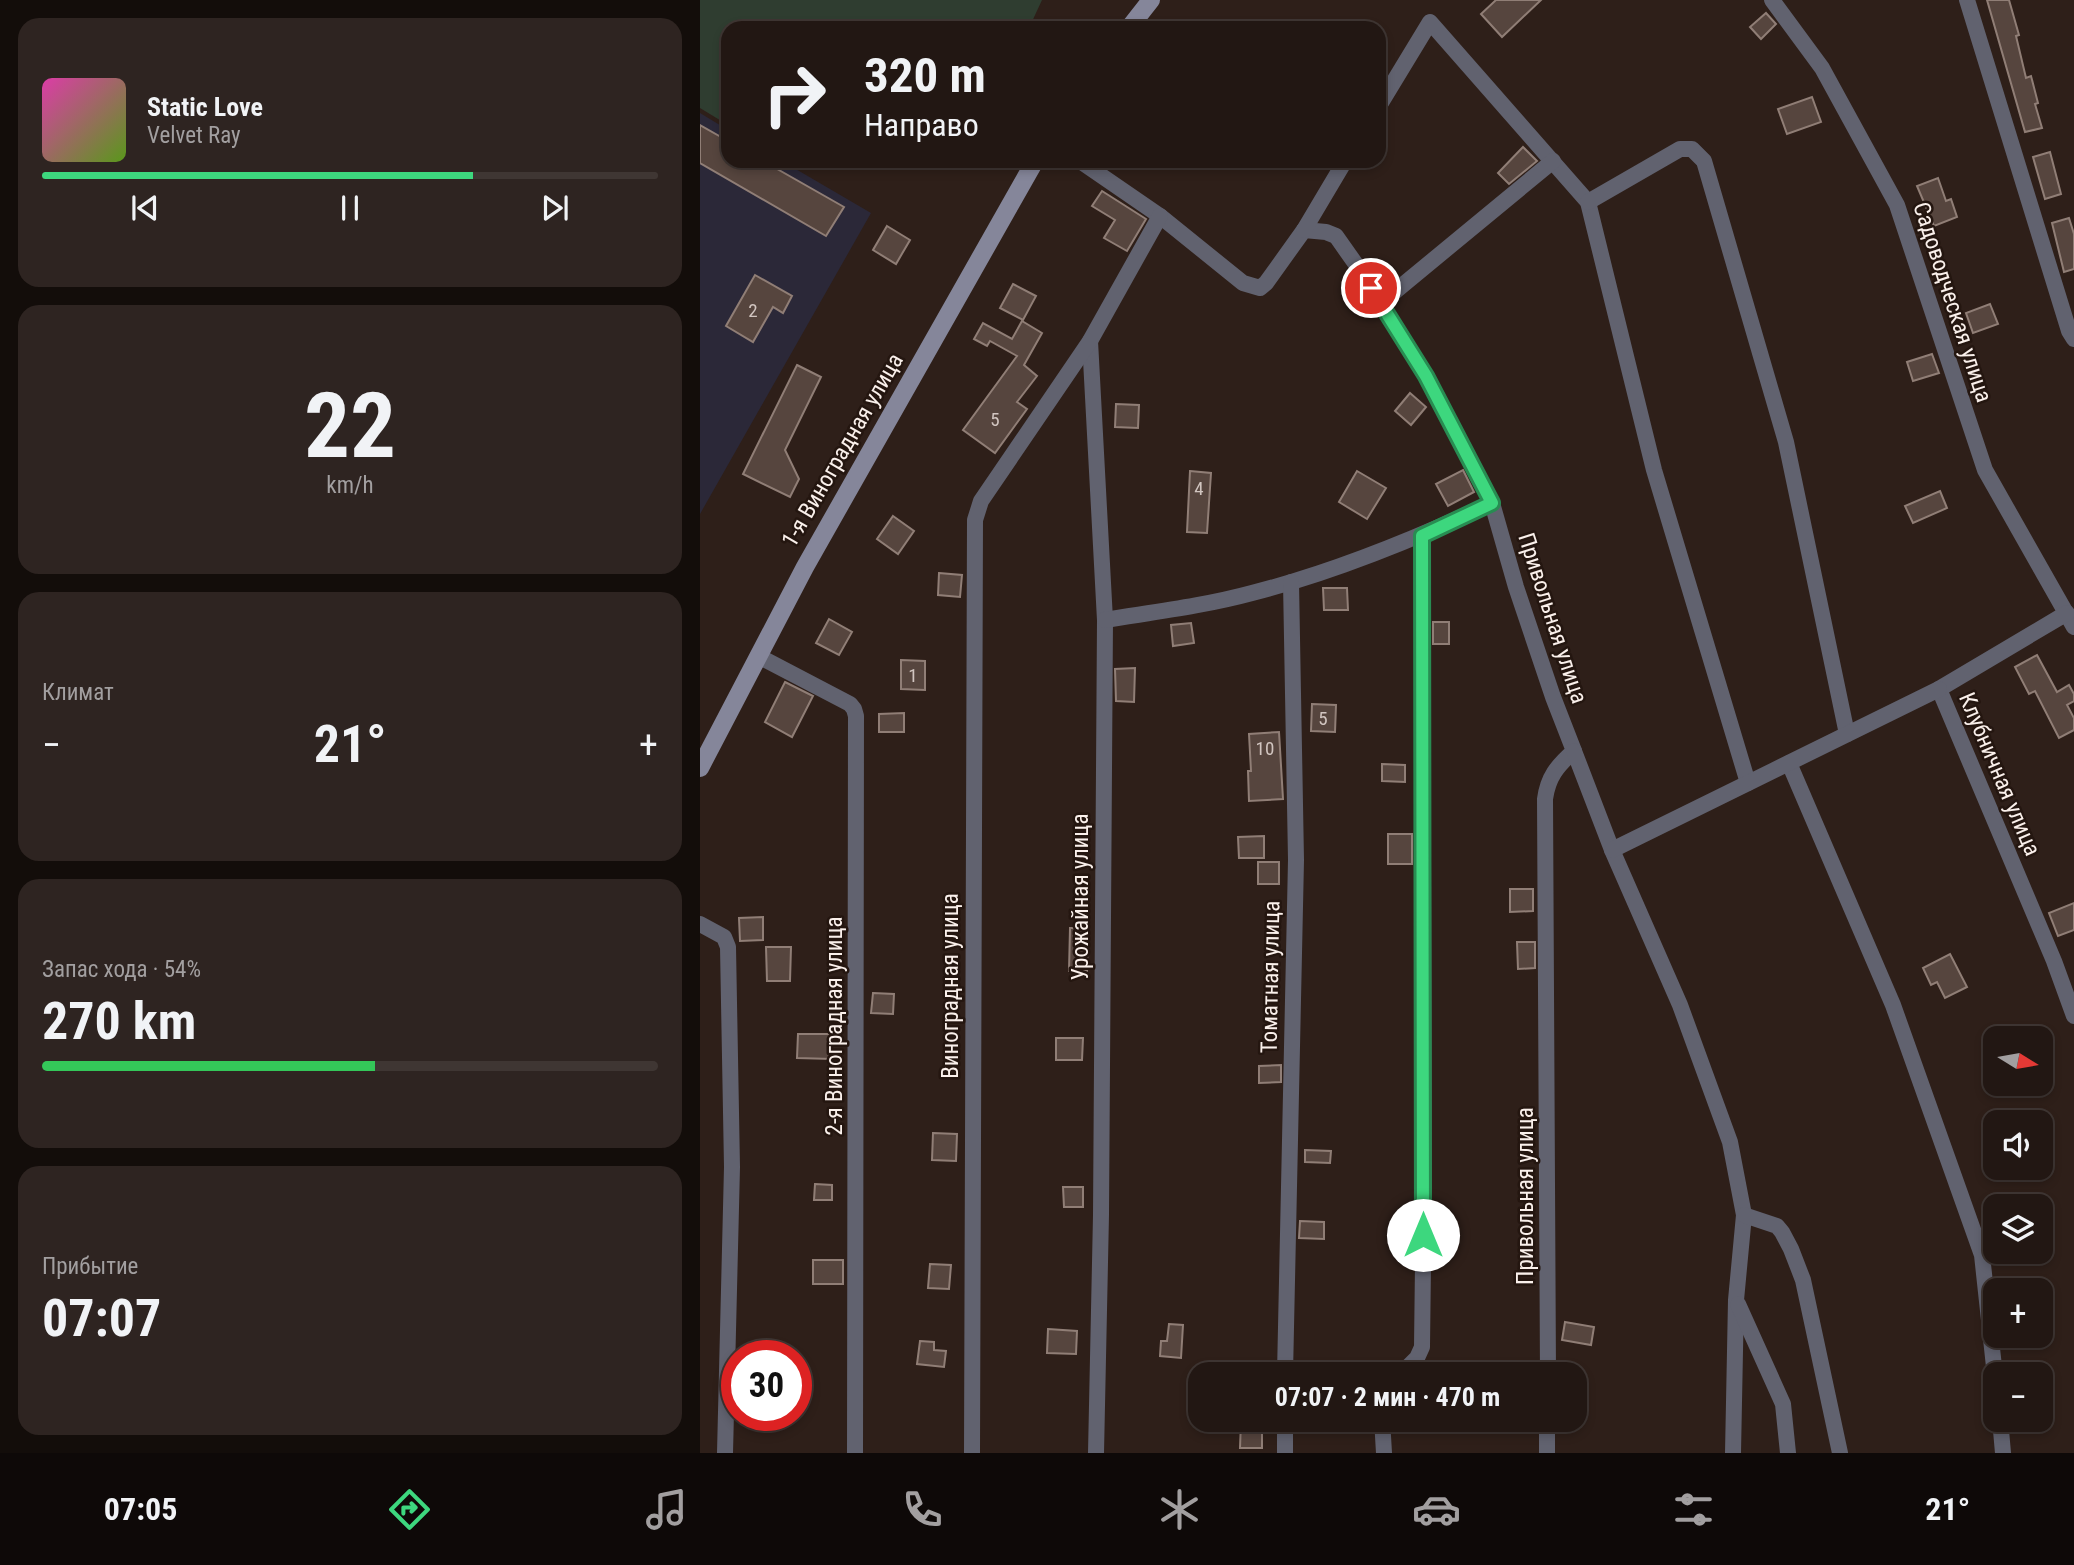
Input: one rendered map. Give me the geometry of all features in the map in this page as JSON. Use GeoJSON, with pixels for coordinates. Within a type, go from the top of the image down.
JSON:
{"type":"FeatureCollection","features":[{"type":"Feature","properties":{"kind":"main road"},"geometry":{"type":"LineString","coordinates":[[1135,21],[1152,0]]}},
{"type":"Feature","properties":{"kind":"main road","name":"1-я Виноградная улица"},"geometry":{"type":"LineString","coordinates":[[700,768],[805,566],[1031,168]]}},
{"type":"Feature","properties":{"kind":"street","name":"Садоводческая улица"},"geometry":{"type":"LineString","coordinates":[[1772,0],[1822,68],[1897,205],[1985,470],[2070,620]]}},
{"type":"Feature","properties":{"kind":"street"},"geometry":{"type":"LineString","coordinates":[[1967,0],[2069,331],[2074,339]]}},
{"type":"Feature","properties":{"kind":"street"},"geometry":{"type":"LineString","coordinates":[[1386,94],[1430,22],[1588,202],[1654,470],[1748,783]]}},
{"type":"Feature","properties":{"kind":"street"},"geometry":{"type":"LineString","coordinates":[[1588,202],[1680,149],[1692,149],[1704,161],[1786,442],[1847,734]]}},
{"type":"Feature","properties":{"kind":"street"},"geometry":{"type":"LineString","coordinates":[[1381,303],[1553,162]]}},
{"type":"Feature","properties":{"kind":"street"},"geometry":{"type":"LineString","coordinates":[[1090,168],[1160,216],[1243,283],[1259,288],[1273,275],[1304,230],[1341,168]]}},
{"type":"Feature","properties":{"kind":"street"},"geometry":{"type":"LineString","coordinates":[[1090,341],[1160,216]]}},
{"type":"Feature","properties":{"kind":"street","name":"Привольная улица"},"geometry":{"type":"LineString","coordinates":[[1304,230],[1336,236],[1426,376],[1492,503],[1520,599],[1574,751],[1553,772],[1545,799],[1548,1362]]}},
{"type":"Feature","properties":{"kind":"street","name":"Виноградная улица"},"geometry":{"type":"LineString","coordinates":[[972,1453],[975,520],[981,501],[1090,341]]}},
{"type":"Feature","properties":{"kind":"street","name":"Урожайная улица"},"geometry":{"type":"LineString","coordinates":[[1090,341],[1105,620],[1101,1216],[1096,1453]]}},
{"type":"Feature","properties":{"kind":"street"},"geometry":{"type":"LineString","coordinates":[[1105,620],[1250,594],[1291,582],[1422,536],[1492,503]]}},
{"type":"Feature","properties":{"kind":"street"},"geometry":{"type":"LineString","coordinates":[[1414,1362],[1422,1347],[1424,1181],[1422,536]]}},
{"type":"Feature","properties":{"kind":"street","name":"Томатная улица"},"geometry":{"type":"LineString","coordinates":[[1285,1362],[1296,860],[1291,582]]}},
{"type":"Feature","properties":{"kind":"street","name":"Клубничная улица"},"geometry":{"type":"LineString","coordinates":[[2070,620],[1939,689],[2054,961],[2074,1016]]}},
{"type":"Feature","properties":{"kind":"street","name":"2-я Виноградная улица"},"geometry":{"type":"LineString","coordinates":[[758,656],[850,704],[856,716],[855,1453]]}},
{"type":"Feature","properties":{"kind":"street"},"geometry":{"type":"LineString","coordinates":[[1612,850],[1939,689]]}},
{"type":"Feature","properties":{"kind":"street"},"geometry":{"type":"LineString","coordinates":[[1574,751],[1612,850],[1680,1004],[1730,1142],[1744,1215],[1736,1300],[1733,1453]]}},
{"type":"Feature","properties":{"kind":"street"},"geometry":{"type":"LineString","coordinates":[[1788,763],[1893,1005],[1982,1255],[1993,1362]]}},
{"type":"Feature","properties":{"kind":"street"},"geometry":{"type":"LineString","coordinates":[[700,923],[724,937],[728,947],[732,1167],[725,1453]]}},
{"type":"Feature","properties":{"kind":"street"},"geometry":{"type":"LineString","coordinates":[[1744,1215],[1777,1226],[1803,1280],[1840,1453]]}},
{"type":"Feature","properties":{"kind":"street"},"geometry":{"type":"LineString","coordinates":[[1736,1300],[1783,1404],[1788,1453]]}},
{"type":"Feature","properties":{"kind":"street"},"geometry":{"type":"LineString","coordinates":[[1285,1432],[1285,1453]]}},
{"type":"Feature","properties":{"kind":"street"},"geometry":{"type":"LineString","coordinates":[[1383,1432],[1384,1453]]}},
{"type":"Feature","properties":{"kind":"street"},"geometry":{"type":"LineString","coordinates":[[1547,1453],[1548,1432]]}},
{"type":"Feature","properties":{"kind":"street"},"geometry":{"type":"LineString","coordinates":[[2001,1432],[2003,1453]]}},
{"type":"Feature","properties":{"kind":"shaded area"},"geometry":{"type":"Polygon","coordinates":[[[700,113],[721,126],[721,168],[794,168],[871,213],[700,514],[700,113]]]}},
{"type":"Feature","properties":{"kind":"green space"},"geometry":{"type":"Polygon","coordinates":[[[700,0],[1042,0],[1032,21],[721,21],[721,121],[700,108],[700,0]]]}},
{"type":"Feature","properties":{"kind":"building"},"geometry":{"type":"Polygon","coordinates":[[[1496,0],[1541,0],[1502,37],[1481,14],[1496,0]]]}},
{"type":"Feature","properties":{"kind":"building"},"geometry":{"type":"Polygon","coordinates":[[[1987,0],[2009,0],[2019,35],[2016,36],[2026,78],[2031,76],[2042,128],[2025,132],[1987,0]]]}},
{"type":"Feature","properties":{"kind":"building"},"geometry":{"type":"Polygon","coordinates":[[[1766,13],[1776,24],[1761,39],[1750,27],[1766,13]]]}},
{"type":"Feature","properties":{"kind":"building"},"geometry":{"type":"Polygon","coordinates":[[[1812,97],[1821,122],[1787,134],[1778,109],[1812,97]]]}},
{"type":"Feature","properties":{"kind":"building"},"geometry":{"type":"Polygon","coordinates":[[[700,125],[721,137],[721,168],[775,168],[844,207],[826,236],[700,163],[700,125]]]}},
{"type":"Feature","properties":{"kind":"building"},"geometry":{"type":"Polygon","coordinates":[[[1523,147],[1537,161],[1509,184],[1498,173],[1523,147]]]}},
{"type":"Feature","properties":{"kind":"building"},"geometry":{"type":"Polygon","coordinates":[[[2050,152],[2061,194],[2045,199],[2033,157],[2050,152]]]}},
{"type":"Feature","properties":{"kind":"building"},"geometry":{"type":"Polygon","coordinates":[[[1938,178],[1946,201],[1951,199],[1957,217],[1934,226],[1917,186],[1938,178]]]}},
{"type":"Feature","properties":{"kind":"building"},"geometry":{"type":"Polygon","coordinates":[[[1102,191],[1146,219],[1127,251],[1104,238],[1115,220],[1092,206],[1102,191]]]}},
{"type":"Feature","properties":{"kind":"building"},"geometry":{"type":"Polygon","coordinates":[[[2069,218],[2074,234],[2074,269],[2064,272],[2052,223],[2069,218]]]}},
{"type":"Feature","properties":{"kind":"building"},"geometry":{"type":"Polygon","coordinates":[[[887,226],[910,240],[896,264],[873,250],[887,226]]]}},
{"type":"Feature","properties":{"kind":"building"},"geometry":{"type":"Polygon","coordinates":[[[755,275],[792,296],[783,313],[773,307],[753,342],[726,326],[755,275]]]}},
{"type":"Feature","properties":{"kind":"building"},"geometry":{"type":"Polygon","coordinates":[[[1013,284],[1036,296],[1023,320],[1000,308],[1013,284]]]}},
{"type":"Feature","properties":{"kind":"building"},"geometry":{"type":"Polygon","coordinates":[[[1990,304],[1998,324],[1973,333],[1966,313],[1990,304]]]}},
{"type":"Feature","properties":{"kind":"building"},"geometry":{"type":"Polygon","coordinates":[[[1022,321],[1042,333],[1024,365],[1037,376],[1017,402],[1027,409],[995,453],[963,430],[1017,356],[990,341],[987,346],[974,339],[983,323],[1012,339],[1022,321]]]}},
{"type":"Feature","properties":{"kind":"building"},"geometry":{"type":"Polygon","coordinates":[[[1932,354],[1939,373],[1913,381],[1907,362],[1932,354]]]}},
{"type":"Feature","properties":{"kind":"building"},"geometry":{"type":"Polygon","coordinates":[[[797,365],[821,377],[785,450],[799,479],[790,497],[743,474],[797,365]]]}},
{"type":"Feature","properties":{"kind":"building"},"geometry":{"type":"Polygon","coordinates":[[[1410,393],[1426,407],[1411,425],[1395,411],[1410,393]]]}},
{"type":"Feature","properties":{"kind":"building"},"geometry":{"type":"Polygon","coordinates":[[[1116,404],[1139,405],[1138,428],[1115,427],[1116,404]]]}},
{"type":"Feature","properties":{"kind":"building"},"geometry":{"type":"Polygon","coordinates":[[[1463,470],[1474,492],[1448,506],[1436,484],[1463,470]]]}},
{"type":"Feature","properties":{"kind":"building"},"geometry":{"type":"Polygon","coordinates":[[[1190,471],[1211,473],[1207,533],[1187,532],[1190,471]]]}},
{"type":"Feature","properties":{"kind":"building"},"geometry":{"type":"Polygon","coordinates":[[[1357,471],[1386,488],[1367,519],[1339,502],[1357,471]]]}},
{"type":"Feature","properties":{"kind":"building"},"geometry":{"type":"Polygon","coordinates":[[[1940,491],[1947,508],[1913,523],[1905,506],[1940,491]]]}},
{"type":"Feature","properties":{"kind":"building"},"geometry":{"type":"Polygon","coordinates":[[[893,516],[914,531],[898,554],[877,539],[893,516]]]}},
{"type":"Feature","properties":{"kind":"building"},"geometry":{"type":"Polygon","coordinates":[[[939,573],[962,575],[960,597],[938,595],[939,573]]]}},
{"type":"Feature","properties":{"kind":"building"},"geometry":{"type":"Polygon","coordinates":[[[1323,588],[1347,588],[1348,610],[1324,610],[1323,588]]]}},
{"type":"Feature","properties":{"kind":"building"},"geometry":{"type":"Polygon","coordinates":[[[829,619],[852,632],[839,655],[816,643],[829,619]]]}},
{"type":"Feature","properties":{"kind":"building"},"geometry":{"type":"Polygon","coordinates":[[[1433,622],[1449,622],[1449,644],[1433,644],[1433,622]]]}},
{"type":"Feature","properties":{"kind":"building"},"geometry":{"type":"Polygon","coordinates":[[[1191,623],[1194,643],[1173,646],[1171,625],[1191,623]]]}},
{"type":"Feature","properties":{"kind":"building"},"geometry":{"type":"Polygon","coordinates":[[[2037,655],[2057,692],[2069,685],[2074,694],[2074,701],[2067,705],[2074,718],[2074,730],[2059,738],[2035,691],[2029,694],[2015,667],[2037,655]]]}},
{"type":"Feature","properties":{"kind":"building"},"geometry":{"type":"Polygon","coordinates":[[[901,660],[925,661],[925,690],[901,689],[901,660]]]}},
{"type":"Feature","properties":{"kind":"building"},"geometry":{"type":"Polygon","coordinates":[[[1135,668],[1134,702],[1116,701],[1115,669],[1135,668]]]}},
{"type":"Feature","properties":{"kind":"building"},"geometry":{"type":"Polygon","coordinates":[[[785,682],[813,696],[792,737],[765,722],[785,682]]]}},
{"type":"Feature","properties":{"kind":"building"},"geometry":{"type":"Polygon","coordinates":[[[1312,704],[1336,705],[1335,732],[1311,731],[1312,704]]]}},
{"type":"Feature","properties":{"kind":"building"},"geometry":{"type":"Polygon","coordinates":[[[904,713],[904,732],[879,732],[879,714],[904,713]]]}},
{"type":"Feature","properties":{"kind":"building"},"geometry":{"type":"Polygon","coordinates":[[[1279,732],[1283,799],[1249,801],[1249,734],[1279,732]]]}},
{"type":"Feature","properties":{"kind":"building"},"geometry":{"type":"Polygon","coordinates":[[[1382,764],[1405,765],[1405,782],[1382,781],[1382,764]]]}},
{"type":"Feature","properties":{"kind":"building"},"geometry":{"type":"Polygon","coordinates":[[[1388,834],[1412,834],[1412,864],[1388,864],[1388,834]]]}},
{"type":"Feature","properties":{"kind":"building"},"geometry":{"type":"Polygon","coordinates":[[[1264,836],[1264,858],[1239,858],[1238,837],[1264,836]]]}},
{"type":"Feature","properties":{"kind":"building"},"geometry":{"type":"Polygon","coordinates":[[[1258,862],[1279,862],[1279,884],[1258,884],[1258,862]]]}},
{"type":"Feature","properties":{"kind":"building"},"geometry":{"type":"Polygon","coordinates":[[[1510,889],[1533,889],[1533,911],[1510,912],[1510,889]]]}},
{"type":"Feature","properties":{"kind":"building"},"geometry":{"type":"Polygon","coordinates":[[[2074,903],[2074,930],[2058,936],[2049,913],[2074,903]]]}},
{"type":"Feature","properties":{"kind":"building"},"geometry":{"type":"Polygon","coordinates":[[[763,917],[763,940],[740,941],[739,918],[763,917]]]}},
{"type":"Feature","properties":{"kind":"building"},"geometry":{"type":"Polygon","coordinates":[[[1070,928],[1088,928],[1087,971],[1069,971],[1070,928]]]}},
{"type":"Feature","properties":{"kind":"building"},"geometry":{"type":"Polygon","coordinates":[[[1517,942],[1535,942],[1535,968],[1518,969],[1517,942]]]}},
{"type":"Feature","properties":{"kind":"building"},"geometry":{"type":"Polygon","coordinates":[[[766,947],[791,947],[790,981],[767,981],[766,947]]]}},
{"type":"Feature","properties":{"kind":"building"},"geometry":{"type":"Polygon","coordinates":[[[1950,954],[1967,987],[1945,998],[1937,982],[1931,985],[1923,968],[1950,954]]]}},
{"type":"Feature","properties":{"kind":"building"},"geometry":{"type":"Polygon","coordinates":[[[873,993],[894,994],[893,1014],[871,1013],[873,993]]]}},
{"type":"Feature","properties":{"kind":"building"},"geometry":{"type":"Polygon","coordinates":[[[798,1034],[832,1034],[832,1059],[797,1058],[798,1034]]]}},
{"type":"Feature","properties":{"kind":"building"},"geometry":{"type":"Polygon","coordinates":[[[1056,1038],[1083,1038],[1082,1060],[1056,1060],[1056,1038]]]}},
{"type":"Feature","properties":{"kind":"building"},"geometry":{"type":"Polygon","coordinates":[[[1281,1065],[1281,1082],[1259,1083],[1259,1066],[1281,1065]]]}},
{"type":"Feature","properties":{"kind":"building"},"geometry":{"type":"Polygon","coordinates":[[[933,1133],[957,1134],[956,1161],[932,1160],[933,1133]]]}},
{"type":"Feature","properties":{"kind":"building"},"geometry":{"type":"Polygon","coordinates":[[[1305,1150],[1331,1151],[1330,1163],[1305,1162],[1305,1150]]]}},
{"type":"Feature","properties":{"kind":"building"},"geometry":{"type":"Polygon","coordinates":[[[815,1184],[832,1185],[832,1200],[814,1200],[815,1184]]]}},
{"type":"Feature","properties":{"kind":"building"},"geometry":{"type":"Polygon","coordinates":[[[1063,1187],[1083,1187],[1083,1207],[1064,1207],[1063,1187]]]}},
{"type":"Feature","properties":{"kind":"building"},"geometry":{"type":"Polygon","coordinates":[[[1300,1221],[1324,1222],[1324,1239],[1299,1238],[1300,1221]]]}},
{"type":"Feature","properties":{"kind":"building"},"geometry":{"type":"Polygon","coordinates":[[[813,1260],[843,1260],[843,1284],[813,1284],[813,1260]]]}},
{"type":"Feature","properties":{"kind":"building"},"geometry":{"type":"Polygon","coordinates":[[[930,1264],[951,1265],[949,1289],[928,1288],[930,1264]]]}},
{"type":"Feature","properties":{"kind":"building"},"geometry":{"type":"Polygon","coordinates":[[[1565,1322],[1594,1327],[1591,1345],[1562,1340],[1565,1322]]]}},
{"type":"Feature","properties":{"kind":"building"},"geometry":{"type":"Polygon","coordinates":[[[1169,1324],[1183,1325],[1181,1358],[1160,1356],[1161,1341],[1167,1341],[1169,1324]]]}},
{"type":"Feature","properties":{"kind":"building"},"geometry":{"type":"Polygon","coordinates":[[[1048,1329],[1077,1331],[1076,1354],[1047,1353],[1048,1329]]]}},
{"type":"Feature","properties":{"kind":"building"},"geometry":{"type":"Polygon","coordinates":[[[920,1341],[934,1342],[934,1350],[946,1351],[944,1367],[917,1364],[920,1341]]]}},
{"type":"Feature","properties":{"kind":"building"},"geometry":{"type":"Polygon","coordinates":[[[1241,1432],[1262,1432],[1262,1448],[1240,1448],[1241,1432]]]}},
{"type":"Feature","properties":{"kind":"route"},"geometry":{"type":"LineString","coordinates":[[1371,288],[1426,376],[1492,503],[1422,536],[1423,1235]]}}]}
